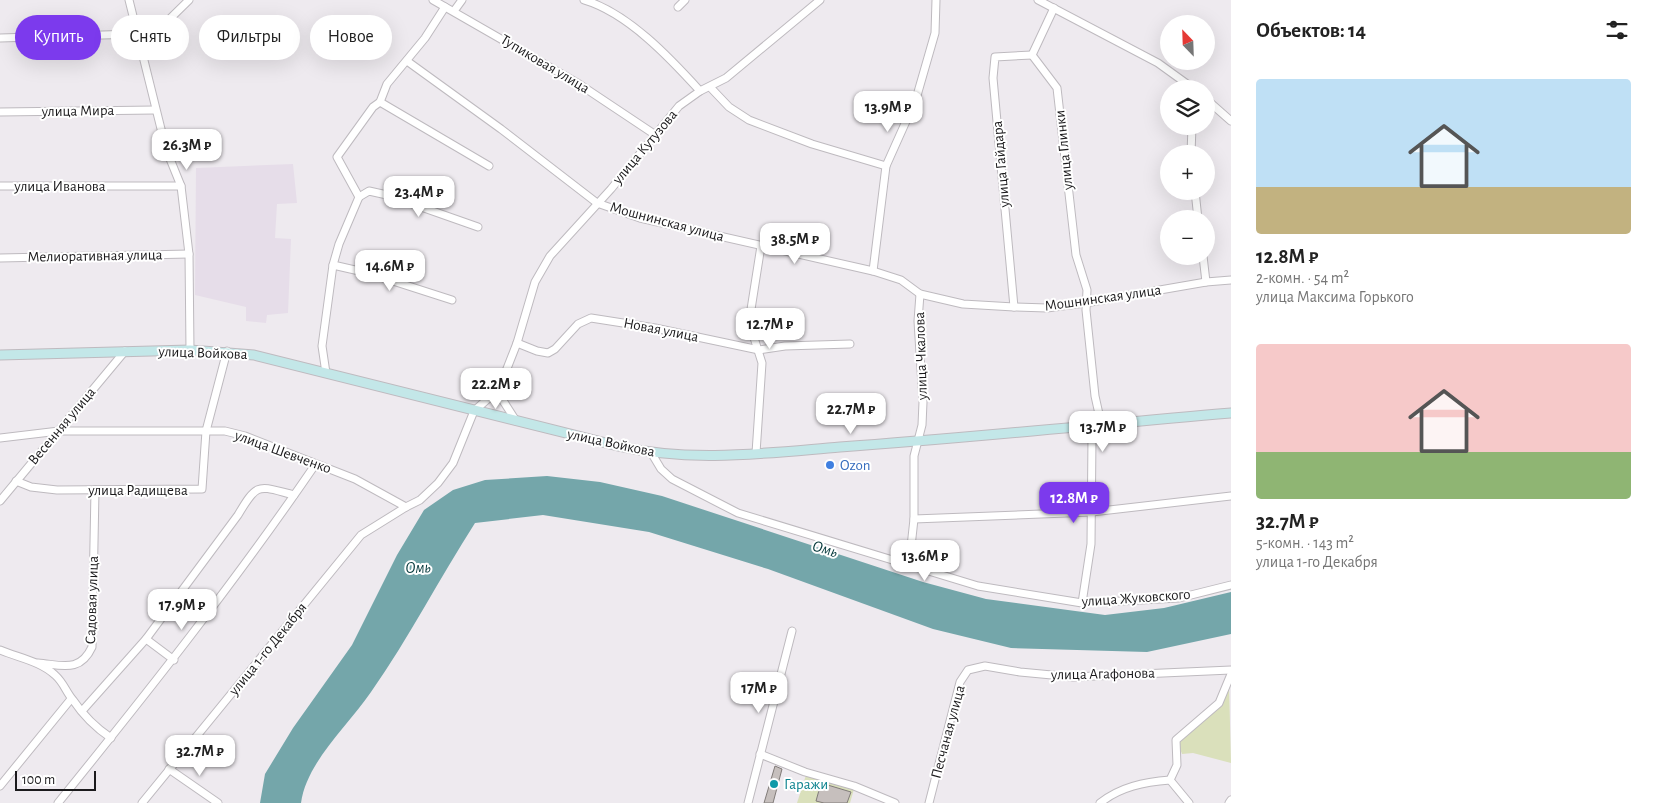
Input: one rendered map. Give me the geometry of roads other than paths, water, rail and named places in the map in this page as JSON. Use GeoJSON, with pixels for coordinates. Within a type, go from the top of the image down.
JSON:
{"type":"FeatureCollection","features":[{"type":"Feature","properties":{"kind":"main road","name":"улица Войкова"},"geometry":{"type":"LineString","coordinates":[[0,355],[125,351],[228,351],[254,355],[652,454],[687,456],[917,441],[1231,413]]}},
{"type":"Feature","properties":{"kind":"street"},"geometry":{"type":"LineString","coordinates":[[128,0],[132,15]]}},
{"type":"Feature","properties":{"kind":"street"},"geometry":{"type":"LineString","coordinates":[[175,15],[190,0]]}},
{"type":"Feature","properties":{"kind":"street","name":"Тупиковая улица"},"geometry":{"type":"LineString","coordinates":[[434,0],[610,103],[654,134]]}},
{"type":"Feature","properties":{"kind":"street"},"geometry":{"type":"LineString","coordinates":[[454,10],[462,0]]}},
{"type":"Feature","properties":{"kind":"street"},"geometry":{"type":"LineString","coordinates":[[584,0],[609,11],[646,39],[669,57],[700,90]]}},
{"type":"Feature","properties":{"kind":"street"},"geometry":{"type":"LineString","coordinates":[[678,8],[685,0]]}},
{"type":"Feature","properties":{"kind":"street","name":"улица Кутузова"},"geometry":{"type":"LineString","coordinates":[[474,411],[499,389],[517,343],[541,268],[679,106],[700,90],[726,78],[785,31],[820,0]]}},
{"type":"Feature","properties":{"kind":"street"},"geometry":{"type":"LineString","coordinates":[[873,271],[886,166],[916,99],[935,33],[936,0]]}},
{"type":"Feature","properties":{"kind":"street"},"geometry":{"type":"LineString","coordinates":[[1038,0],[1158,63],[1182,80]]}},
{"type":"Feature","properties":{"kind":"street"},"geometry":{"type":"LineString","coordinates":[[359,197],[337,158],[373,107],[380,102],[386,84],[426,38],[445,6]]}},
{"type":"Feature","properties":{"kind":"street"},"geometry":{"type":"LineString","coordinates":[[1032,55],[1054,8]]}},
{"type":"Feature","properties":{"kind":"street"},"geometry":{"type":"LineString","coordinates":[[0,38],[111,35]]}},
{"type":"Feature","properties":{"kind":"street","name":"улица Глинки"},"geometry":{"type":"LineString","coordinates":[[1032,55],[1057,88],[1076,255],[1087,290],[1085,303],[1095,396],[1099,414],[1094,425],[1092,437],[1091,544],[1082,604]]}},
{"type":"Feature","properties":{"kind":"street","name":"улица Гайдара"},"geometry":{"type":"LineString","coordinates":[[1014,307],[993,78],[995,57],[1032,55]]}},
{"type":"Feature","properties":{"kind":"street"},"geometry":{"type":"LineString","coordinates":[[142,60],[166,149],[181,186],[189,254],[190,350]]}},
{"type":"Feature","properties":{"kind":"street","name":"Мошнинская улица"},"geometry":{"type":"LineString","coordinates":[[407,61],[501,129],[597,203],[640,218],[873,271],[901,280],[920,294],[963,304],[1047,308],[1206,282],[1231,280]]}},
{"type":"Feature","properties":{"kind":"street"},"geometry":{"type":"LineString","coordinates":[[710,87],[729,107],[749,120],[812,144],[886,166]]}},
{"type":"Feature","properties":{"kind":"street"},"geometry":{"type":"LineString","coordinates":[[380,102],[489,166]]}},
{"type":"Feature","properties":{"kind":"street"},"geometry":{"type":"LineString","coordinates":[[1215,107],[1231,121]]}},
{"type":"Feature","properties":{"kind":"street","name":"улица Мира"},"geometry":{"type":"LineString","coordinates":[[0,112],[155,110]]}},
{"type":"Feature","properties":{"kind":"street","name":"улица Иванова"},"geometry":{"type":"LineString","coordinates":[[0,186],[181,186]]}},
{"type":"Feature","properties":{"kind":"street"},"geometry":{"type":"LineString","coordinates":[[326,373],[322,346],[333,265],[339,244],[359,197],[369,191],[387,195],[478,227]]}},
{"type":"Feature","properties":{"kind":"street"},"geometry":{"type":"LineString","coordinates":[[756,453],[762,363],[749,322],[761,246]]}},
{"type":"Feature","properties":{"kind":"street","name":"Мелиоративная улица"},"geometry":{"type":"LineString","coordinates":[[0,258],[189,254]]}},
{"type":"Feature","properties":{"kind":"street"},"geometry":{"type":"LineString","coordinates":[[333,265],[368,273],[452,300]]}},
{"type":"Feature","properties":{"kind":"street"},"geometry":{"type":"LineString","coordinates":[[1204,265],[1206,282]]}},
{"type":"Feature","properties":{"kind":"street","name":"улица Чкалова"},"geometry":{"type":"LineString","coordinates":[[909,565],[914,519],[914,456],[922,425],[923,402],[918,320],[920,294]]}},
{"type":"Feature","properties":{"kind":"street","name":"Новая улица"},"geometry":{"type":"LineString","coordinates":[[517,343],[548,353],[555,349],[578,324],[591,318],[655,328],[759,350],[785,346],[850,344]]}},
{"type":"Feature","properties":{"kind":"street","name":"Весенняя улица"},"geometry":{"type":"LineString","coordinates":[[0,502],[125,351]]}},
{"type":"Feature","properties":{"kind":"street"},"geometry":{"type":"LineString","coordinates":[[206,431],[228,351]]}},
{"type":"Feature","properties":{"kind":"street"},"geometry":{"type":"LineString","coordinates":[[499,389],[502,399],[516,421]]}},
{"type":"Feature","properties":{"kind":"street"},"geometry":{"type":"LineString","coordinates":[[406,507],[420,500],[454,462],[474,411]]}},
{"type":"Feature","properties":{"kind":"street","name":"улица Шевченко"},"geometry":{"type":"LineString","coordinates":[[0,438],[59,431],[225,432],[245,436],[315,465],[355,479],[406,507]]}},
{"type":"Feature","properties":{"kind":"street","name":"улица Радищева"},"geometry":{"type":"LineString","coordinates":[[16,481],[41,489],[202,490],[206,431]]}},
{"type":"Feature","properties":{"kind":"street","name":"улица Жуковского"},"geometry":{"type":"LineString","coordinates":[[652,454],[661,469],[672,479],[738,513],[978,586],[1082,604],[1179,598],[1231,585]]}},
{"type":"Feature","properties":{"kind":"street"},"geometry":{"type":"LineString","coordinates":[[58,803],[174,660],[274,526],[315,465]]}},
{"type":"Feature","properties":{"kind":"street"},"geometry":{"type":"LineString","coordinates":[[82,711],[146,639],[238,515],[251,493],[264,487],[294,495]]}},
{"type":"Feature","properties":{"kind":"street","name":"Садовая улица"},"geometry":{"type":"LineString","coordinates":[[38,663],[72,666],[84,661],[92,647],[96,490]]}},
{"type":"Feature","properties":{"kind":"street"},"geometry":{"type":"LineString","coordinates":[[914,519],[1092,512],[1231,496]]}},
{"type":"Feature","properties":{"kind":"street","name":"улица 1-го Декабря"},"geometry":{"type":"LineString","coordinates":[[142,803],[361,535],[406,507]]}},
{"type":"Feature","properties":{"kind":"street"},"geometry":{"type":"LineString","coordinates":[[748,803],[792,631]]}},
{"type":"Feature","properties":{"kind":"street"},"geometry":{"type":"LineString","coordinates":[[146,639],[174,660]]}},
{"type":"Feature","properties":{"kind":"street"},"geometry":{"type":"LineString","coordinates":[[0,651],[38,663],[66,686],[71,699],[101,732],[111,738]]}},
{"type":"Feature","properties":{"kind":"street","name":"улица Агафонова"},"geometry":{"type":"LineString","coordinates":[[976,667],[984,666],[1020,672],[1073,677],[1231,672]]}},
{"type":"Feature","properties":{"kind":"street","name":"Песчаная улица"},"geometry":{"type":"LineString","coordinates":[[929,803],[960,682],[968,670],[976,667]]}},
{"type":"Feature","properties":{"kind":"street"},"geometry":{"type":"LineString","coordinates":[[1170,780],[1177,765],[1176,740],[1220,703],[1231,672]]}},
{"type":"Feature","properties":{"kind":"street"},"geometry":{"type":"LineString","coordinates":[[0,786],[71,699]]}},
{"type":"Feature","properties":{"kind":"street"},"geometry":{"type":"LineString","coordinates":[[760,754],[805,772],[854,786],[895,803]]}},
{"type":"Feature","properties":{"kind":"street"},"geometry":{"type":"LineString","coordinates":[[169,769],[218,803]]}},
{"type":"Feature","properties":{"kind":"street"},"geometry":{"type":"LineString","coordinates":[[1170,780],[1189,803]]}},
{"type":"Feature","properties":{"kind":"street"},"geometry":{"type":"LineString","coordinates":[[1100,803],[1113,793],[1131,786],[1170,780]]}},
{"type":"Feature","properties":{"kind":"water","name":"Омь"},"geometry":{"type":"Polygon","coordinates":[[[547,476],[600,482],[662,496],[923,582],[986,599],[1105,615],[1164,608],[1231,592],[1231,634],[1147,652],[1011,648],[933,629],[768,569],[649,532],[543,515],[475,523],[385,672],[362,705],[320,758],[311,773],[301,803],[260,803],[265,774],[293,728],[352,645],[397,555],[424,510],[453,490],[485,480],[547,476]]]}},
{"type":"Feature","properties":{"kind":"place","name":"Ozon"},"geometry":{"type":"Point","coordinates":[830,465]}},
{"type":"Feature","properties":{"kind":"place","name":"Гаражи"},"geometry":{"type":"Point","coordinates":[774,784]}}]}
